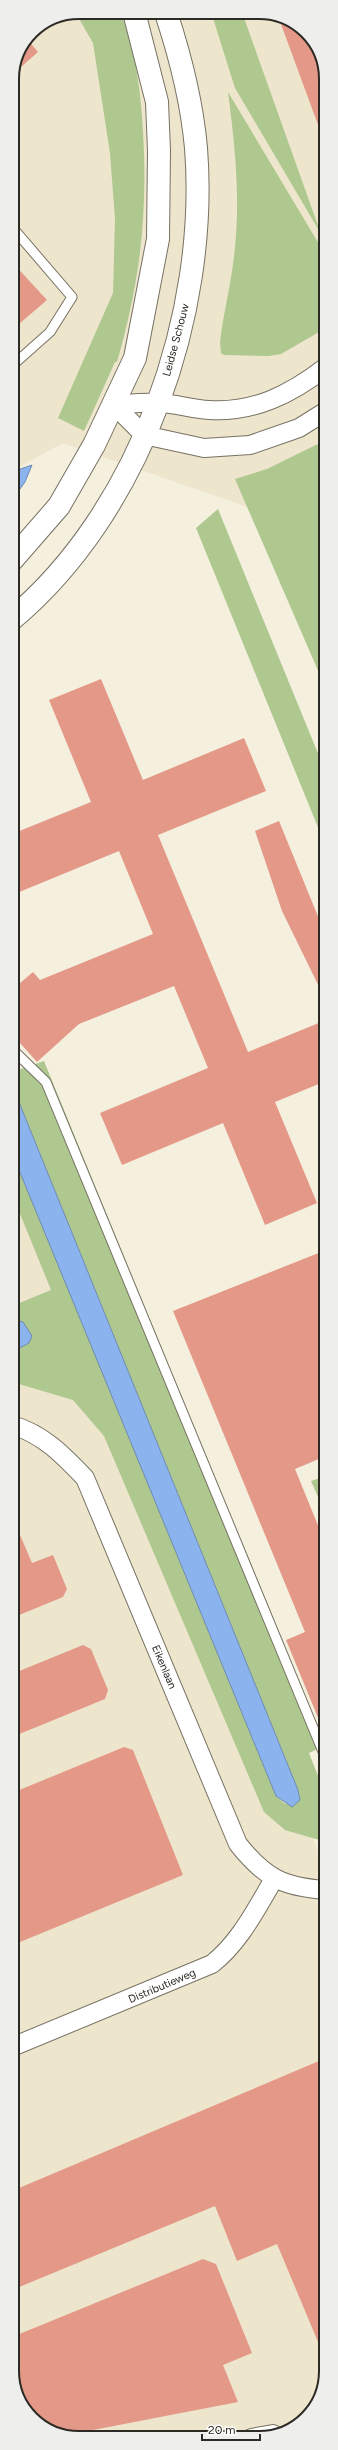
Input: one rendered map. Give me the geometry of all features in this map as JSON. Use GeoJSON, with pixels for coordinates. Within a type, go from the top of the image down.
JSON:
{"type":"FeatureCollection","features":[{"type":"Feature","properties":{"kind":"street"},"geometry":{"type":"LineString","coordinates":[[19,552],[59,506],[114,405],[135,358],[158,239],[159,151],[156,102],[136,19]]}},
{"type":"Feature","properties":{"kind":"street","name":"Leidse Schouw"},"geometry":{"type":"LineString","coordinates":[[19,612],[67,563],[121,488],[158,403],[176,349],[189,292],[196,226],[196,148],[183,66],[168,19]]}},
{"type":"Feature","properties":{"kind":"street"},"geometry":{"type":"LineString","coordinates":[[114,405],[158,403],[208,410],[230,410],[257,406],[287,394],[319,372]]}},
{"type":"Feature","properties":{"kind":"street"},"geometry":{"type":"LineString","coordinates":[[114,405],[144,435],[204,448],[250,444],[299,428],[319,415]]}},
{"type":"Feature","properties":{"kind":"street","name":"Eikenlaan"},"geometry":{"type":"LineString","coordinates":[[19,1427],[30,1431],[59,1450],[85,1478],[238,1844],[260,1870],[274,1879],[305,1888],[319,1889]]}},
{"type":"Feature","properties":{"kind":"street","name":"Distributieweg"},"geometry":{"type":"LineString","coordinates":[[19,2044],[212,1964],[228,1952],[241,1934],[274,1879]]}},
{"type":"Feature","properties":{"kind":"lane"},"geometry":{"type":"LineString","coordinates":[[19,235],[72,297],[50,332],[19,360]]}},
{"type":"Feature","properties":{"kind":"lane"},"geometry":{"type":"LineString","coordinates":[[19,1056],[46,1082],[319,1742]]}},
{"type":"Feature","properties":{"kind":"shaded area"},"geometry":{"type":"Polygon","coordinates":[[[79,19],[259,19],[275,21],[292,29],[304,39],[311,49],[318,67],[319,75],[319,665],[259,511],[63,443],[19,467],[19,79],[20,67],[29,46],[46,29],[67,20],[79,19]]]}},
{"type":"Feature","properties":{"kind":"shaded area"},"geometry":{"type":"Polygon","coordinates":[[[19,1130],[319,1853],[319,2371],[318,2383],[314,2394],[309,2404],[296,2419],[275,2429],[263,2431],[79,2431],[67,2430],[52,2424],[22,2388],[19,2375],[19,1130]]]}},
{"type":"Feature","properties":{"kind":"green space"},"geometry":{"type":"Polygon","coordinates":[[[79,19],[123,19],[131,44],[139,88],[142,117],[144,191],[143,220],[137,276],[125,333],[117,362],[115,362],[84,431],[58,418],[113,293],[115,219],[110,153],[93,43],[79,19]]]}},
{"type":"Feature","properties":{"kind":"green space"},"geometry":{"type":"Polygon","coordinates":[[[213,19],[244,19],[319,231],[235,88],[213,19]]]}},
{"type":"Feature","properties":{"kind":"green space"},"geometry":{"type":"Polygon","coordinates":[[[228,92],[319,244],[319,332],[281,354],[269,356],[224,355],[221,353],[220,343],[233,267],[236,235],[237,194],[233,133],[228,92]]]}},
{"type":"Feature","properties":{"kind":"green space"},"geometry":{"type":"Polygon","coordinates":[[[319,443],[319,673],[235,479],[267,469],[319,443]]]}},
{"type":"Feature","properties":{"kind":"green space"},"geometry":{"type":"Polygon","coordinates":[[[218,509],[319,756],[319,830],[196,528],[218,509]]]}},
{"type":"Feature","properties":{"kind":"green space"},"geometry":{"type":"Polygon","coordinates":[[[44,1061],[319,1734],[319,1748],[309,1753],[319,1778],[319,1840],[285,1830],[264,1812],[104,1436],[73,1400],[19,1384],[19,1348],[29,1343],[19,1331],[19,1303],[51,1290],[19,1211],[19,1169],[276,1796],[285,1804],[300,1800],[298,1790],[19,1102],[19,1070],[44,1061]]]}},
{"type":"Feature","properties":{"kind":"green space"},"geometry":{"type":"Polygon","coordinates":[[[319,1478],[319,1499],[311,1481],[319,1478]]]}},
{"type":"Feature","properties":{"kind":"water"},"geometry":{"type":"Polygon","coordinates":[[[32,465],[25,482],[19,490],[19,470],[32,465]]]}},
{"type":"Feature","properties":{"kind":"water"},"geometry":{"type":"Polygon","coordinates":[[[19,1102],[298,1790],[300,1800],[292,1807],[276,1796],[19,1170],[19,1102]]]}},
{"type":"Feature","properties":{"kind":"water"},"geometry":{"type":"Polygon","coordinates":[[[19,1321],[23,1322],[32,1336],[29,1343],[19,1348],[19,1321]]]}},
{"type":"Feature","properties":{"kind":"building"},"geometry":{"type":"Polygon","coordinates":[[[281,23],[299,34],[311,49],[314,56],[319,75],[319,127],[281,23]]]}},
{"type":"Feature","properties":{"kind":"building"},"geometry":{"type":"Polygon","coordinates":[[[31,44],[38,52],[20,68],[24,56],[31,44]]]}},
{"type":"Feature","properties":{"kind":"building"},"geometry":{"type":"Polygon","coordinates":[[[19,270],[47,300],[19,324],[19,270]]]}},
{"type":"Feature","properties":{"kind":"building"},"geometry":{"type":"Polygon","coordinates":[[[101,679],[143,780],[244,738],[266,791],[158,835],[248,1052],[319,1023],[319,1084],[275,1102],[317,1203],[265,1225],[223,1123],[122,1165],[100,1113],[208,1068],[174,986],[79,1024],[37,1062],[19,1042],[19,984],[33,972],[40,980],[153,934],[119,851],[19,892],[19,831],[91,802],[49,700],[101,679]]]}},
{"type":"Feature","properties":{"kind":"building"},"geometry":{"type":"Polygon","coordinates":[[[279,821],[319,919],[319,987],[282,911],[255,831],[279,821]]]}},
{"type":"Feature","properties":{"kind":"building"},"geometry":{"type":"Polygon","coordinates":[[[319,1253],[319,1459],[295,1469],[319,1528],[319,1720],[286,1640],[305,1632],[173,1311],[319,1253]]]}},
{"type":"Feature","properties":{"kind":"building"},"geometry":{"type":"Polygon","coordinates":[[[19,1532],[32,1563],[53,1555],[67,1589],[63,1597],[19,1615],[19,1532]]]}},
{"type":"Feature","properties":{"kind":"building"},"geometry":{"type":"Polygon","coordinates":[[[83,1645],[91,1649],[108,1690],[105,1699],[19,1734],[19,1671],[83,1645]]]}},
{"type":"Feature","properties":{"kind":"building"},"geometry":{"type":"Polygon","coordinates":[[[124,1747],[133,1750],[183,1875],[20,1942],[19,1790],[124,1747]]]}},
{"type":"Feature","properties":{"kind":"building"},"geometry":{"type":"Polygon","coordinates":[[[319,2061],[319,2344],[277,2244],[237,2261],[215,2206],[19,2287],[19,2188],[319,2061]]]}},
{"type":"Feature","properties":{"kind":"building"},"geometry":{"type":"Polygon","coordinates":[[[203,2259],[216,2264],[252,2353],[223,2365],[238,2402],[88,2431],[79,2431],[67,2430],[49,2423],[39,2416],[29,2404],[20,2383],[19,2334],[203,2259]]]}}]}
